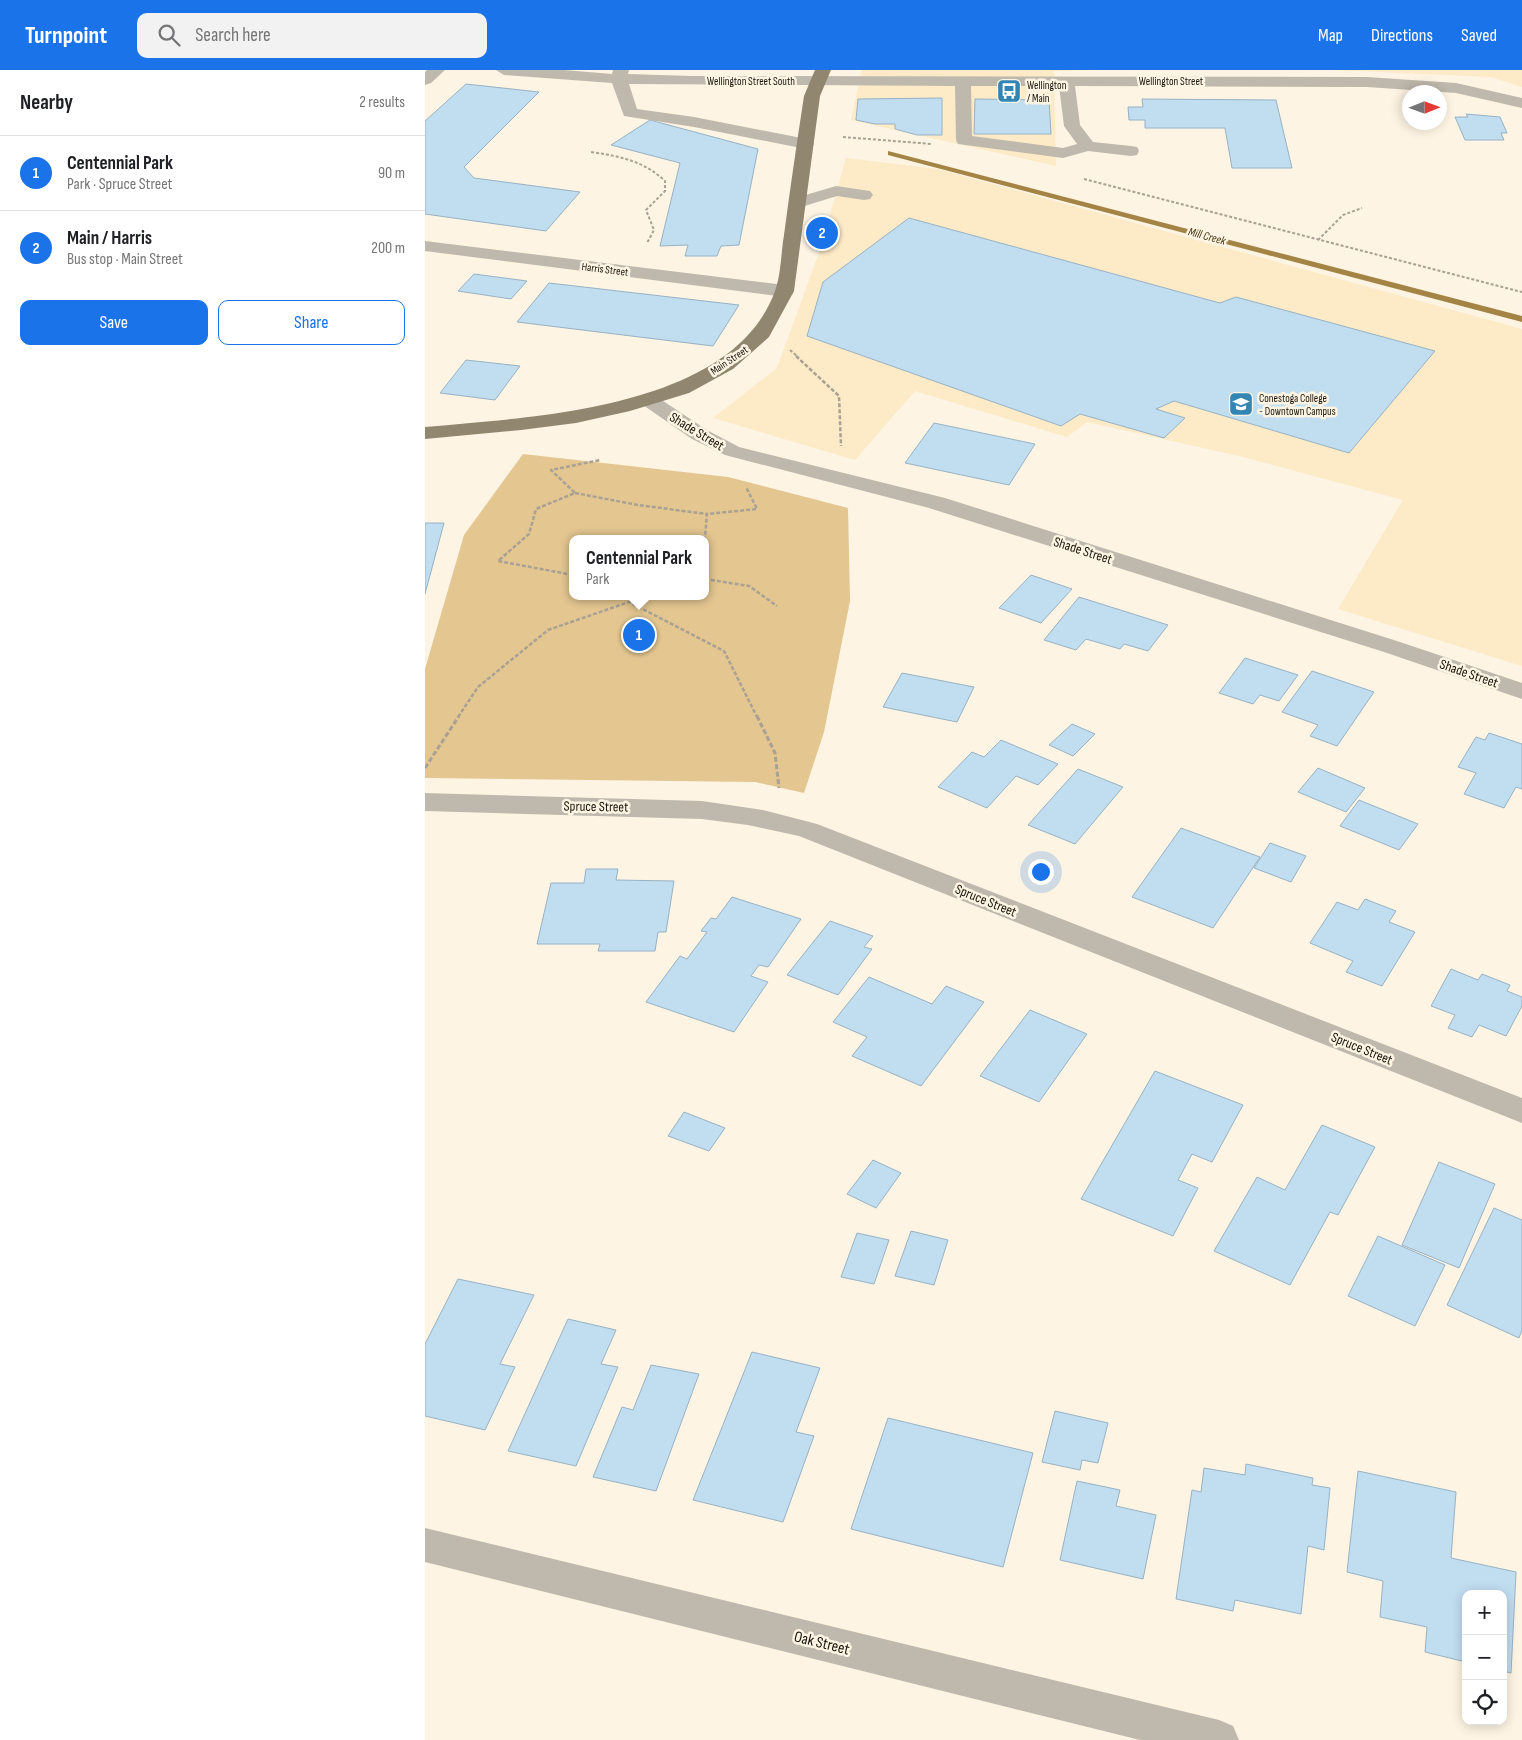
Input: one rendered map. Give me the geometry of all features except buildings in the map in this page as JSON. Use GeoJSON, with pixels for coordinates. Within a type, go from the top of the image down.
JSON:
{"type":"FeatureCollection","features":[{"type":"Feature","properties":{"kind":"main road","name":"Main Street"},"geometry":{"type":"LineString","coordinates":[[425,433],[577,418],[650,401],[695,382],[720,367],[761,336],[780,306],[785,291],[812,96],[820,76]]}},
{"type":"Feature","properties":{"kind":"street"},"geometry":{"type":"LineString","coordinates":[[425,80],[437,70]]}},
{"type":"Feature","properties":{"kind":"street","name":"Wellington Street South"},"geometry":{"type":"LineString","coordinates":[[504,70],[620,75],[820,76]]}},
{"type":"Feature","properties":{"kind":"street"},"geometry":{"type":"LineString","coordinates":[[620,75],[630,113],[694,122],[806,144]]}},
{"type":"Feature","properties":{"kind":"street","name":"Wellington Street"},"geometry":{"type":"LineString","coordinates":[[820,76],[963,81],[1273,76],[1456,88],[1522,103]]}},
{"type":"Feature","properties":{"kind":"street"},"geometry":{"type":"LineString","coordinates":[[1075,78],[1066,94],[1072,126],[1088,146]]}},
{"type":"Feature","properties":{"kind":"street"},"geometry":{"type":"LineString","coordinates":[[963,81],[964,140],[1063,153],[1088,146],[1131,151]]}},
{"type":"Feature","properties":{"kind":"street"},"geometry":{"type":"LineString","coordinates":[[798,203],[836,192],[864,194]]}},
{"type":"Feature","properties":{"kind":"street","name":"Harris Street"},"geometry":{"type":"LineString","coordinates":[[425,246],[785,291]]}},
{"type":"Feature","properties":{"kind":"street","name":"Shade Street"},"geometry":{"type":"LineString","coordinates":[[650,401],[716,445],[763,460],[844,478],[937,503],[1392,647],[1522,691]]}},
{"type":"Feature","properties":{"kind":"street","name":"Spruce Street"},"geometry":{"type":"LineString","coordinates":[[425,802],[686,809],[723,811],[768,818],[808,830],[1522,1111]]}},
{"type":"Feature","properties":{"kind":"street","name":"Oak Street"},"geometry":{"type":"LineString","coordinates":[[425,1544],[1181,1735],[1219,1740]]}},
{"type":"Feature","properties":{"kind":"path"},"geometry":{"type":"LineString","coordinates":[[843,137],[937,145]]}},
{"type":"Feature","properties":{"kind":"path"},"geometry":{"type":"LineString","coordinates":[[591,152],[624,156],[658,174],[665,181],[665,191],[646,210],[654,230],[643,249]]}},
{"type":"Feature","properties":{"kind":"path"},"geometry":{"type":"LineString","coordinates":[[1077,178],[1522,292]]}},
{"type":"Feature","properties":{"kind":"path"},"geometry":{"type":"LineString","coordinates":[[1318,240],[1343,215],[1362,208]]}},
{"type":"Feature","properties":{"kind":"path"},"geometry":{"type":"LineString","coordinates":[[761,336],[784,344],[839,396],[844,478]]}},
{"type":"Feature","properties":{"kind":"path"},"geometry":{"type":"LineString","coordinates":[[599,460],[551,470],[575,493],[638,505],[707,514],[757,509],[745,485]]}},
{"type":"Feature","properties":{"kind":"path"},"geometry":{"type":"LineString","coordinates":[[569,574],[498,560],[529,534],[536,509],[575,493]]}},
{"type":"Feature","properties":{"kind":"path"},"geometry":{"type":"LineString","coordinates":[[705,535],[707,514]]}},
{"type":"Feature","properties":{"kind":"path"},"geometry":{"type":"LineString","coordinates":[[709,580],[749,586],[777,606]]}},
{"type":"Feature","properties":{"kind":"path"},"geometry":{"type":"LineString","coordinates":[[425,769],[479,687],[548,630],[629,602],[724,651],[775,753],[779,790]]}},
{"type":"Feature","properties":{"kind":"shaded area"},"geometry":{"type":"Polygon","coordinates":[[[862,70],[1101,70],[1054,71],[1056,166],[851,120],[862,70]]]}},
{"type":"Feature","properties":{"kind":"shaded area"},"geometry":{"type":"Polygon","coordinates":[[[1333,70],[1522,70],[1522,87],[1491,77],[1333,70]]]}},
{"type":"Feature","properties":{"kind":"shaded area","name":"Conestoga College - Downtown Campus"},"geometry":{"type":"Polygon","coordinates":[[[846,158],[938,169],[1522,329],[1522,666],[1338,609],[1403,500],[1239,456],[1087,422],[1067,437],[915,391],[855,460],[713,418],[777,368],[820,250],[846,158]]]}},
{"type":"Feature","properties":{"kind":"shaded area"},"geometry":{"type":"Polygon","coordinates":[[[523,454],[728,477],[848,508],[850,601],[824,732],[804,793],[755,782],[425,778],[425,669],[464,535],[523,454]]]}},
{"type":"Feature","properties":{"kind":"waterway","name":"Mill Creek"},"geometry":{"type":"LineString","coordinates":[[891,153],[1522,319]]}},
{"type":"Feature","properties":{"kind":"place","name":"Wellington / Main"},"geometry":{"type":"Point","coordinates":[1009,91]}},
{"type":"Feature","properties":{"kind":"place","name":"Main / Harris"},"geometry":{"type":"Point","coordinates":[822,233]}},
{"type":"Feature","properties":{"kind":"place","name":"Conestoga College - Downtown Campus"},"geometry":{"type":"Point","coordinates":[1241,404]}},
{"type":"Feature","properties":{"kind":"place","name":"Centennial Park"},"geometry":{"type":"Point","coordinates":[639,635]}}]}
